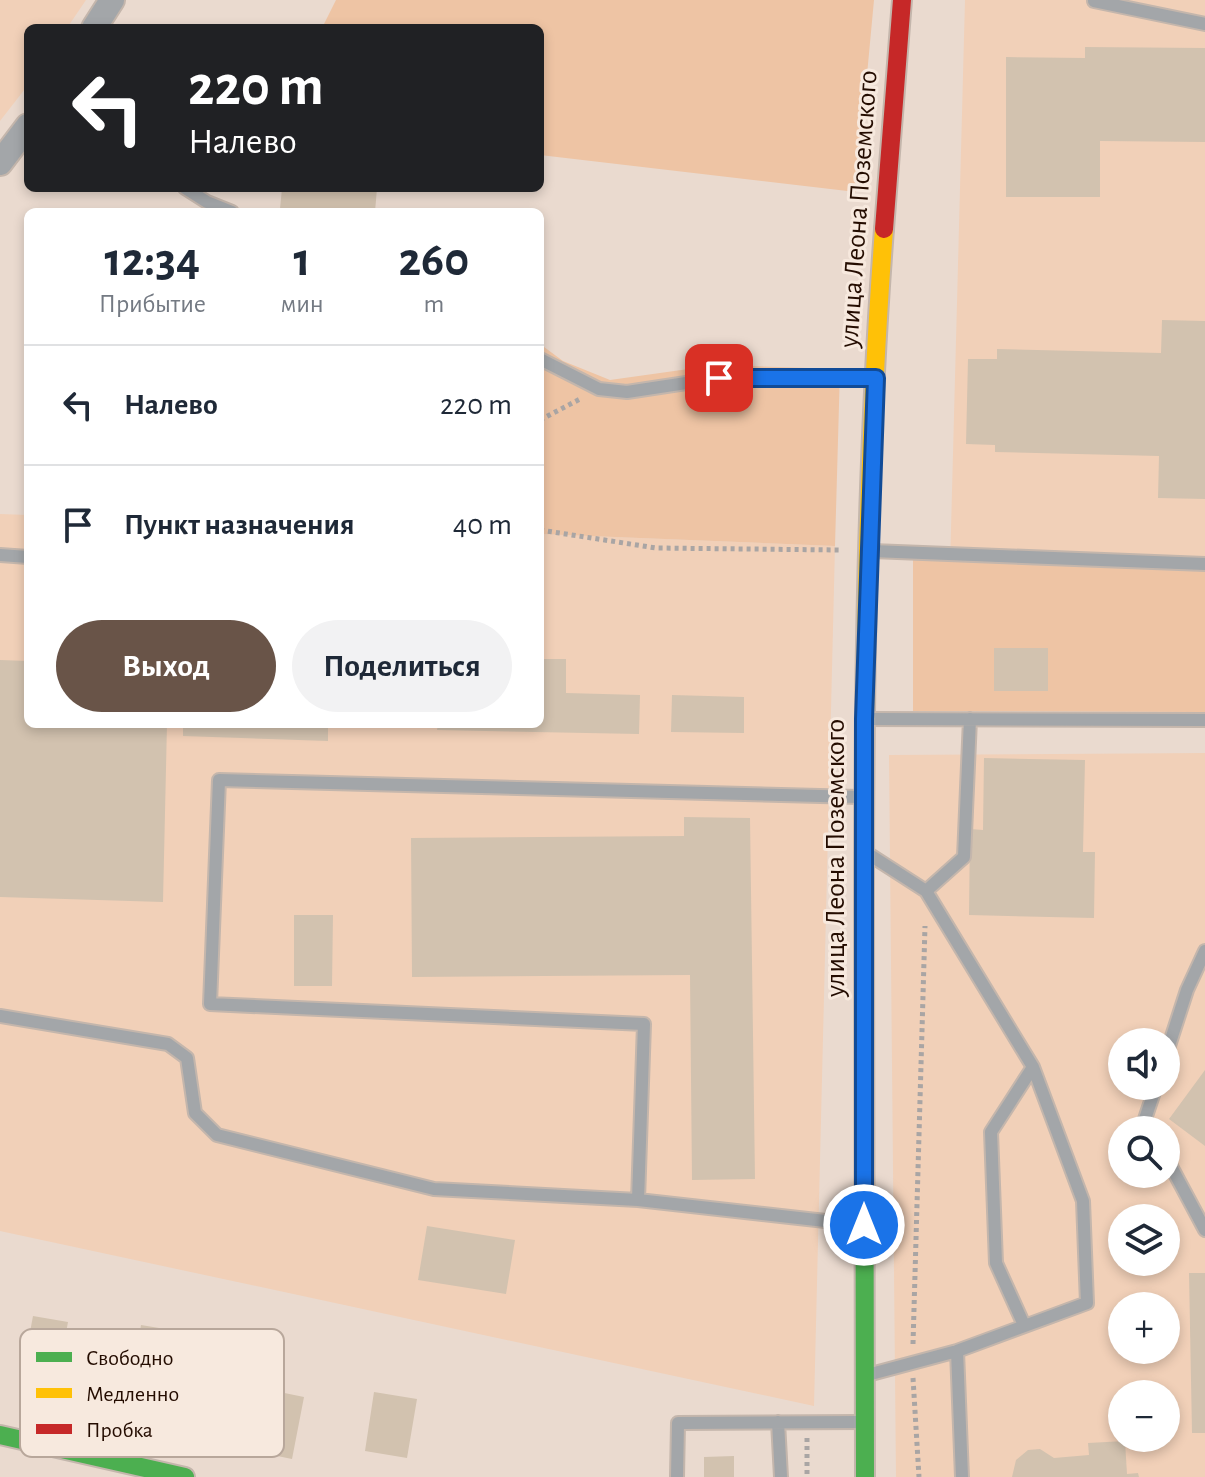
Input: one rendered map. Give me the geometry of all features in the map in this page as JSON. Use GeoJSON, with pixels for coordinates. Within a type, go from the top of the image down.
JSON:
{"type":"FeatureCollection","features":[{"type":"Feature","properties":{"kind":"main road","name":"улица Леона Поземского"},"geometry":{"type":"LineString","coordinates":[[865,1477],[864,719],[868,551],[877,321],[902,0]]}},
{"type":"Feature","properties":{"kind":"main road"},"geometry":{"type":"LineString","coordinates":[[0,1435],[20,1440]]}},
{"type":"Feature","properties":{"kind":"main road"},"geometry":{"type":"LineString","coordinates":[[97,1457],[185,1477]]}},
{"type":"Feature","properties":{"kind":"street"},"geometry":{"type":"LineString","coordinates":[[97,24],[112,0]]}},
{"type":"Feature","properties":{"kind":"street"},"geometry":{"type":"LineString","coordinates":[[0,163],[24,131]]}},
{"type":"Feature","properties":{"kind":"lane"},"geometry":{"type":"LineString","coordinates":[[1094,1],[1205,24]]}},
{"type":"Feature","properties":{"kind":"lane"},"geometry":{"type":"LineString","coordinates":[[191,192],[222,208]]}},
{"type":"Feature","properties":{"kind":"lane"},"geometry":{"type":"LineString","coordinates":[[544,361],[599,389],[627,392],[719,378],[876,378]]}},
{"type":"Feature","properties":{"kind":"lane"},"geometry":{"type":"LineString","coordinates":[[868,551],[1205,564]]}},
{"type":"Feature","properties":{"kind":"lane"},"geometry":{"type":"LineString","coordinates":[[0,555],[24,557]]}},
{"type":"Feature","properties":{"kind":"lane"},"geometry":{"type":"LineString","coordinates":[[864,719],[1205,720]]}},
{"type":"Feature","properties":{"kind":"lane"},"geometry":{"type":"LineString","coordinates":[[926,891],[964,857],[970,719]]}},
{"type":"Feature","properties":{"kind":"lane"},"geometry":{"type":"LineString","coordinates":[[638,1200],[644,1024],[210,1004],[219,780],[864,797]]}},
{"type":"Feature","properties":{"kind":"lane"},"geometry":{"type":"LineString","coordinates":[[864,851],[926,891],[1033,1067],[1083,1201],[1087,1303],[957,1351],[864,1375]]}},
{"type":"Feature","properties":{"kind":"lane"},"geometry":{"type":"LineString","coordinates":[[1175,1028],[1187,990],[1205,951]]}},
{"type":"Feature","properties":{"kind":"lane"},"geometry":{"type":"LineString","coordinates":[[0,1016],[168,1044],[187,1058],[195,1113],[217,1135],[434,1189],[638,1200],[864,1225]]}},
{"type":"Feature","properties":{"kind":"lane"},"geometry":{"type":"LineString","coordinates":[[1024,1325],[996,1263],[991,1132],[1033,1067]]}},
{"type":"Feature","properties":{"kind":"lane"},"geometry":{"type":"LineString","coordinates":[[1180,1183],[1205,1230]]}},
{"type":"Feature","properties":{"kind":"lane"},"geometry":{"type":"LineString","coordinates":[[957,1351],[962,1477]]}},
{"type":"Feature","properties":{"kind":"lane"},"geometry":{"type":"LineString","coordinates":[[677,1477],[678,1423],[865,1421]]}},
{"type":"Feature","properties":{"kind":"lane"},"geometry":{"type":"LineString","coordinates":[[778,1422],[781,1477]]}},
{"type":"Feature","properties":{"kind":"path"},"geometry":{"type":"LineString","coordinates":[[544,418],[599,389]]}},
{"type":"Feature","properties":{"kind":"path"},"geometry":{"type":"LineString","coordinates":[[544,531],[656,548],[868,551]]}},
{"type":"Feature","properties":{"kind":"path"},"geometry":{"type":"LineString","coordinates":[[919,1477],[912,1364],[926,891]]}},
{"type":"Feature","properties":{"kind":"path"},"geometry":{"type":"LineString","coordinates":[[807,1422],[807,1477]]}},
{"type":"Feature","properties":{"kind":"shaded area"},"geometry":{"type":"Polygon","coordinates":[[[0,0],[86,0],[70,24],[24,24],[24,90],[0,121],[0,0]]]}},
{"type":"Feature","properties":{"kind":"shaded area"},"geometry":{"type":"Polygon","coordinates":[[[336,0],[874,0],[856,192],[544,155],[544,24],[324,24],[336,0]]]}},
{"type":"Feature","properties":{"kind":"shaded area"},"geometry":{"type":"Polygon","coordinates":[[[965,0],[1205,0],[1205,568],[950,567],[965,0]]]}},
{"type":"Feature","properties":{"kind":"shaded area"},"geometry":{"type":"Polygon","coordinates":[[[544,347],[563,361],[610,380],[717,365],[840,369],[835,546],[544,534],[544,347]]]}},
{"type":"Feature","properties":{"kind":"shaded area"},"geometry":{"type":"Polygon","coordinates":[[[0,514],[24,515],[24,728],[544,728],[544,534],[835,546],[814,1406],[0,1231],[0,514]]]}},
{"type":"Feature","properties":{"kind":"shaded area"},"geometry":{"type":"Polygon","coordinates":[[[913,556],[1205,557],[1205,712],[913,711],[913,556]]]}},
{"type":"Feature","properties":{"kind":"shaded area"},"geometry":{"type":"Polygon","coordinates":[[[1205,753],[1205,1477],[896,1477],[889,755],[1205,753]]]}},
{"type":"Feature","properties":{"kind":"building"},"geometry":{"type":"Polygon","coordinates":[[[1085,47],[1205,48],[1205,142],[1100,141],[1100,197],[1006,197],[1006,57],[1085,58],[1085,47]]]}},
{"type":"Feature","properties":{"kind":"building"},"geometry":{"type":"Polygon","coordinates":[[[282,192],[377,192],[375,208],[280,208],[282,192]]]}},
{"type":"Feature","properties":{"kind":"building"},"geometry":{"type":"Polygon","coordinates":[[[1162,320],[1205,321],[1205,499],[1158,498],[1159,456],[995,452],[995,445],[966,444],[968,359],[997,359],[997,349],[1161,353],[1162,320]]]}},
{"type":"Feature","properties":{"kind":"building"},"geometry":{"type":"Polygon","coordinates":[[[994,648],[1048,648],[1048,691],[994,691],[994,648]]]}},
{"type":"Feature","properties":{"kind":"building"},"geometry":{"type":"Polygon","coordinates":[[[544,659],[566,659],[566,693],[640,695],[639,734],[437,730],[544,728],[544,659]]]}},
{"type":"Feature","properties":{"kind":"building"},"geometry":{"type":"Polygon","coordinates":[[[0,660],[24,661],[24,728],[167,728],[163,902],[0,897],[0,660]]]}},
{"type":"Feature","properties":{"kind":"building"},"geometry":{"type":"Polygon","coordinates":[[[672,695],[744,697],[744,733],[671,732],[672,695]]]}},
{"type":"Feature","properties":{"kind":"building"},"geometry":{"type":"Polygon","coordinates":[[[183,728],[328,728],[328,741],[183,736],[183,728]]]}},
{"type":"Feature","properties":{"kind":"building"},"geometry":{"type":"Polygon","coordinates":[[[984,758],[1085,760],[1083,852],[1095,852],[1094,918],[969,915],[970,829],[983,830],[984,758]]]}},
{"type":"Feature","properties":{"kind":"building"},"geometry":{"type":"Polygon","coordinates":[[[684,817],[750,818],[755,1179],[692,1180],[690,975],[412,977],[411,838],[684,836],[684,817]]]}},
{"type":"Feature","properties":{"kind":"building"},"geometry":{"type":"Polygon","coordinates":[[[294,915],[333,915],[332,986],[294,986],[294,915]]]}},
{"type":"Feature","properties":{"kind":"building"},"geometry":{"type":"Polygon","coordinates":[[[1205,1070],[1205,1146],[1180,1127],[1180,1116],[1171,1116],[1205,1070]]]}},
{"type":"Feature","properties":{"kind":"building"},"geometry":{"type":"Polygon","coordinates":[[[427,1226],[515,1240],[506,1294],[418,1280],[427,1226]]]}},
{"type":"Feature","properties":{"kind":"building"},"geometry":{"type":"Polygon","coordinates":[[[1189,1273],[1205,1273],[1205,1433],[1192,1433],[1189,1273]]]}},
{"type":"Feature","properties":{"kind":"building"},"geometry":{"type":"Polygon","coordinates":[[[33,1316],[68,1322],[67,1329],[31,1329],[33,1316]]]}},
{"type":"Feature","properties":{"kind":"building"},"geometry":{"type":"Polygon","coordinates":[[[141,1325],[165,1329],[140,1329],[141,1325]]]}},
{"type":"Feature","properties":{"kind":"building"},"geometry":{"type":"Polygon","coordinates":[[[374,1392],[417,1399],[407,1458],[365,1451],[374,1392]]]}},
{"type":"Feature","properties":{"kind":"building"},"geometry":{"type":"Polygon","coordinates":[[[284,1393],[304,1397],[292,1459],[282,1457],[284,1393]]]}},
{"type":"Feature","properties":{"kind":"building"},"geometry":{"type":"Polygon","coordinates":[[[1108,1442],[1108,1452],[1126,1452],[1127,1474],[1138,1473],[1139,1477],[1012,1477],[1016,1460],[1028,1450],[1040,1449],[1054,1458],[1089,1455],[1088,1443],[1108,1442]]]}},
{"type":"Feature","properties":{"kind":"building"},"geometry":{"type":"Polygon","coordinates":[[[734,1456],[734,1477],[704,1477],[704,1457],[734,1456]]]}},
{"type":"Feature","properties":{"kind":"traffic: fast"},"geometry":{"type":"LineString","coordinates":[[864,906],[865,1477]]}},
{"type":"Feature","properties":{"kind":"traffic: fast"},"geometry":{"type":"LineString","coordinates":[[0,1435],[20,1440]]}},
{"type":"Feature","properties":{"kind":"traffic: fast"},"geometry":{"type":"LineString","coordinates":[[97,1457],[185,1477]]}},
{"type":"Feature","properties":{"kind":"traffic: slow"},"geometry":{"type":"LineString","coordinates":[[864,906],[868,567],[884,229]]}},
{"type":"Feature","properties":{"kind":"traffic: jam"},"geometry":{"type":"LineString","coordinates":[[884,229],[902,0]]}},
{"type":"Feature","properties":{"kind":"route"},"geometry":{"type":"LineString","coordinates":[[719,378],[876,378],[864,719],[864,1225]]}}]}
